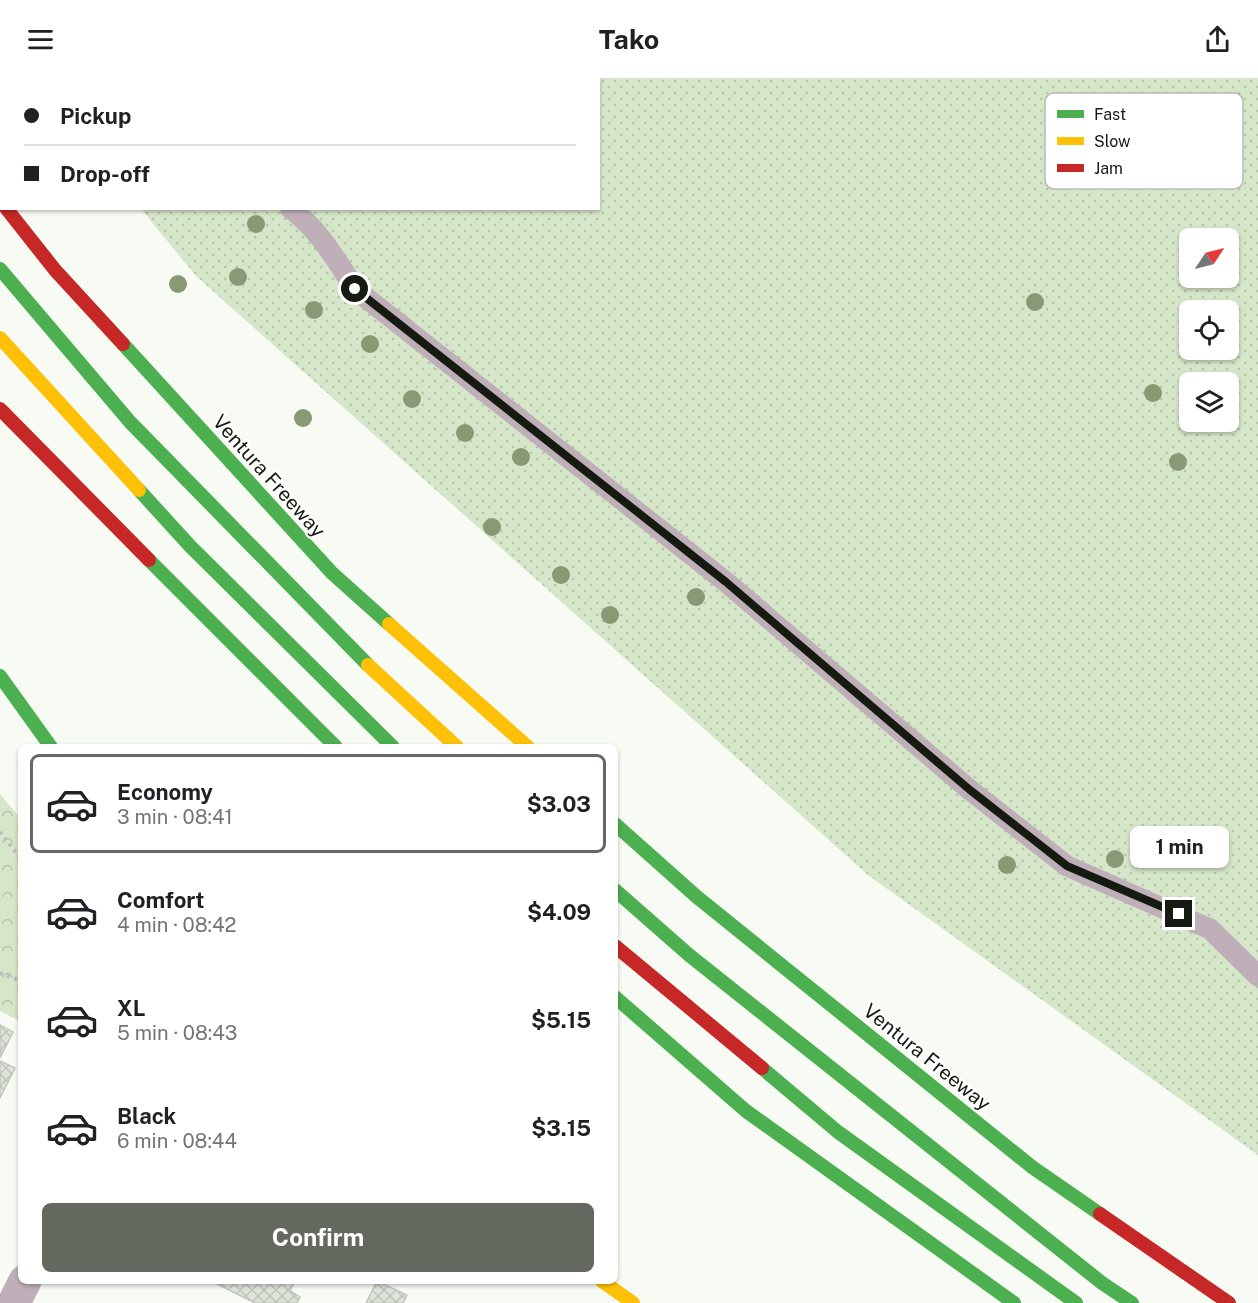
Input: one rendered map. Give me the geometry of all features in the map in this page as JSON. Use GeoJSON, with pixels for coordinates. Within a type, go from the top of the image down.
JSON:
{"type":"FeatureCollection","features":[{"type":"Feature","properties":{"kind":"main road","name":"Ventura Freeway"},"geometry":{"type":"LineString","coordinates":[[8,210],[55,270],[332,573],[525,744]]}},
{"type":"Feature","properties":{"kind":"main road"},"geometry":{"type":"LineString","coordinates":[[0,269],[129,422],[373,670],[454,744]]}},
{"type":"Feature","properties":{"kind":"main road"},"geometry":{"type":"LineString","coordinates":[[0,338],[190,546],[390,744]]}},
{"type":"Feature","properties":{"kind":"main road"},"geometry":{"type":"LineString","coordinates":[[0,409],[333,744]]}},
{"type":"Feature","properties":{"kind":"main road"},"geometry":{"type":"LineString","coordinates":[[0,676],[49,744]]}},
{"type":"Feature","properties":{"kind":"main road","name":"Ventura Freeway"},"geometry":{"type":"LineString","coordinates":[[618,827],[697,897],[1032,1167],[1229,1303]]}},
{"type":"Feature","properties":{"kind":"main road"},"geometry":{"type":"LineString","coordinates":[[618,893],[689,956],[1102,1283],[1132,1303]]}},
{"type":"Feature","properties":{"kind":"main road"},"geometry":{"type":"LineString","coordinates":[[618,949],[838,1132],[1076,1303]]}},
{"type":"Feature","properties":{"kind":"main road"},"geometry":{"type":"LineString","coordinates":[[618,1000],[746,1111],[1014,1303]]}},
{"type":"Feature","properties":{"kind":"main road"},"geometry":{"type":"LineString","coordinates":[[606,1284],[633,1303]]}},
{"type":"Feature","properties":{"kind":"street"},"geometry":{"type":"LineString","coordinates":[[14,1303],[24,1284]]}},
{"type":"Feature","properties":{"kind":"lane"},"geometry":{"type":"LineString","coordinates":[[293,210],[322,239],[355,289],[726,582],[970,790],[1067,866],[1210,929],[1258,976]]}},
{"type":"Feature","properties":{"kind":"path"},"geometry":{"type":"LineString","coordinates":[[0,832],[18,855]]}},
{"type":"Feature","properties":{"kind":"path"},"geometry":{"type":"LineString","coordinates":[[0,973],[18,980]]}},
{"type":"Feature","properties":{"kind":"green space"},"geometry":{"type":"Polygon","coordinates":[[[600,78],[1258,78],[1258,1155],[868,875],[197,277],[142,210],[600,210],[600,78]]]}},
{"type":"Feature","properties":{"kind":"green space"},"geometry":{"type":"Polygon","coordinates":[[[0,794],[18,815],[18,1020],[0,1011],[0,794]]]}},
{"type":"Feature","properties":{"kind":"building"},"geometry":{"type":"Polygon","coordinates":[[[0,1025],[13,1032],[0,1058],[0,1025]]]}},
{"type":"Feature","properties":{"kind":"building"},"geometry":{"type":"Polygon","coordinates":[[[0,1061],[15,1068],[0,1098],[0,1061]]]}},
{"type":"Feature","properties":{"kind":"building"},"geometry":{"type":"Polygon","coordinates":[[[217,1284],[294,1284],[290,1291],[300,1297],[297,1303],[255,1303],[217,1284]]]}},
{"type":"Feature","properties":{"kind":"building"},"geometry":{"type":"Polygon","coordinates":[[[376,1284],[383,1284],[407,1295],[403,1303],[366,1303],[376,1284]]]}},
{"type":"Feature","properties":{"kind":"traffic: fast"},"geometry":{"type":"LineString","coordinates":[[0,269],[130,422],[368,665]]}},
{"type":"Feature","properties":{"kind":"traffic: fast"},"geometry":{"type":"LineString","coordinates":[[123,344],[332,573],[389,624]]}},
{"type":"Feature","properties":{"kind":"traffic: fast"},"geometry":{"type":"LineString","coordinates":[[139,490],[190,546],[390,744]]}},
{"type":"Feature","properties":{"kind":"traffic: fast"},"geometry":{"type":"LineString","coordinates":[[149,560],[333,744]]}},
{"type":"Feature","properties":{"kind":"traffic: fast"},"geometry":{"type":"LineString","coordinates":[[0,676],[49,744]]}},
{"type":"Feature","properties":{"kind":"traffic: fast"},"geometry":{"type":"LineString","coordinates":[[618,827],[697,897],[1032,1167],[1100,1214]]}},
{"type":"Feature","properties":{"kind":"traffic: fast"},"geometry":{"type":"LineString","coordinates":[[618,893],[689,955],[1102,1283],[1132,1303]]}},
{"type":"Feature","properties":{"kind":"traffic: fast"},"geometry":{"type":"LineString","coordinates":[[618,1000],[746,1111],[1014,1303]]}},
{"type":"Feature","properties":{"kind":"traffic: fast"},"geometry":{"type":"LineString","coordinates":[[762,1068],[838,1132],[1076,1303]]}},
{"type":"Feature","properties":{"kind":"traffic: slow"},"geometry":{"type":"LineString","coordinates":[[0,338],[139,490]]}},
{"type":"Feature","properties":{"kind":"traffic: slow"},"geometry":{"type":"LineString","coordinates":[[389,624],[525,744]]}},
{"type":"Feature","properties":{"kind":"traffic: slow"},"geometry":{"type":"LineString","coordinates":[[368,665],[454,744]]}},
{"type":"Feature","properties":{"kind":"traffic: slow"},"geometry":{"type":"LineString","coordinates":[[606,1284],[633,1303]]}},
{"type":"Feature","properties":{"kind":"traffic: jam"},"geometry":{"type":"LineString","coordinates":[[8,210],[55,270],[123,344]]}},
{"type":"Feature","properties":{"kind":"traffic: jam"},"geometry":{"type":"LineString","coordinates":[[0,409],[149,560]]}},
{"type":"Feature","properties":{"kind":"traffic: jam"},"geometry":{"type":"LineString","coordinates":[[618,948],[762,1068]]}},
{"type":"Feature","properties":{"kind":"traffic: jam"},"geometry":{"type":"LineString","coordinates":[[1100,1214],[1229,1303]]}},
{"type":"Feature","properties":{"kind":"route"},"geometry":{"type":"LineString","coordinates":[[355,289],[726,582],[970,790],[1067,866],[1179,914]]}}]}
